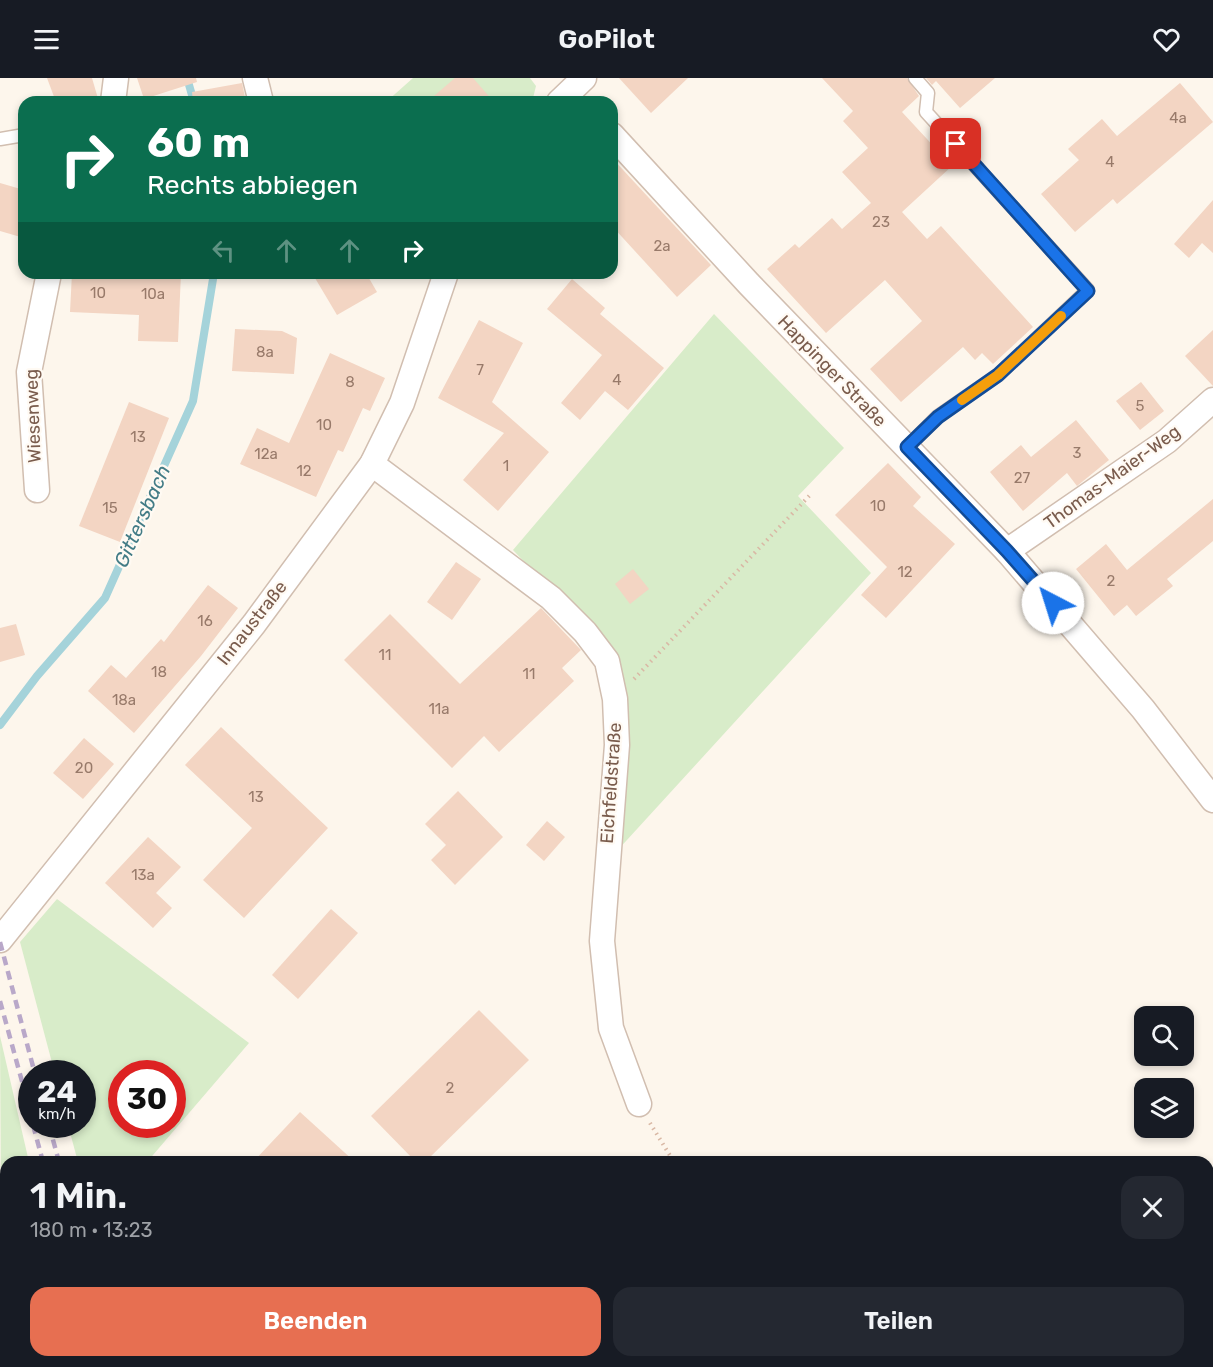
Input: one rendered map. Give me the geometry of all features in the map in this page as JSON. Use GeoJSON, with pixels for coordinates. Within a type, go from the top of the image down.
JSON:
{"type":"FeatureCollection","features":[{"type":"Feature","properties":{"kind":"street"},"geometry":{"type":"LineString","coordinates":[[114,96],[116,78]]}},
{"type":"Feature","properties":{"kind":"street"},"geometry":{"type":"LineString","coordinates":[[255,78],[260,96]]}},
{"type":"Feature","properties":{"kind":"street","name":"Happinger Straße"},"geometry":{"type":"LineString","coordinates":[[618,141],[757,292],[1007,551],[1143,709],[1213,800]]}},
{"type":"Feature","properties":{"kind":"street","name":"Wiesenweg"},"geometry":{"type":"LineString","coordinates":[[37,489],[29,372],[48,279]]}},
{"type":"Feature","properties":{"kind":"street","name":"Innaustraße"},"geometry":{"type":"LineString","coordinates":[[0,940],[254,624],[372,464],[402,403],[444,279]]}},
{"type":"Feature","properties":{"kind":"street","name":"Thomas-Maier-Weg"},"geometry":{"type":"LineString","coordinates":[[1007,551],[1167,441],[1213,400]]}},
{"type":"Feature","properties":{"kind":"street","name":"Eichfeldstraße"},"geometry":{"type":"LineString","coordinates":[[372,464],[551,598],[585,632],[607,661],[615,699],[617,745],[602,941],[610,1028],[639,1104]]}},
{"type":"Feature","properties":{"kind":"lane"},"geometry":{"type":"LineString","coordinates":[[907,447],[938,417],[998,375],[1088,291],[926,112],[928,93],[915,78]]}},
{"type":"Feature","properties":{"kind":"lane"},"geometry":{"type":"LineString","coordinates":[[0,139],[18,136]]}},
{"type":"Feature","properties":{"kind":"path"},"geometry":{"type":"LineString","coordinates":[[615,699],[812,493]]}},
{"type":"Feature","properties":{"kind":"path"},"geometry":{"type":"LineString","coordinates":[[639,1104],[670,1156]]}},
{"type":"Feature","properties":{"kind":"green space"},"geometry":{"type":"Polygon","coordinates":[[[413,78],[530,78],[536,86],[534,96],[393,96],[413,78]]]}},
{"type":"Feature","properties":{"kind":"green space"},"geometry":{"type":"Polygon","coordinates":[[[714,314],[844,448],[798,496],[871,573],[616,852],[612,654],[513,550],[714,314]]]}},
{"type":"Feature","properties":{"kind":"green space"},"geometry":{"type":"Polygon","coordinates":[[[57,899],[249,1043],[186,1116],[186,1060],[108,1060],[108,1138],[168,1138],[152,1156],[76,1156],[72,1138],[96,1138],[96,1060],[51,1060],[20,942],[57,899]]]}},
{"type":"Feature","properties":{"kind":"green space"},"geometry":{"type":"Polygon","coordinates":[[[0,1036],[18,1114],[18,1138],[23,1138],[28,1156],[1,1156],[0,1036]]]}},
{"type":"Feature","properties":{"kind":"building"},"geometry":{"type":"Polygon","coordinates":[[[47,78],[92,78],[97,96],[54,96],[47,78]]]}},
{"type":"Feature","properties":{"kind":"building"},"geometry":{"type":"Polygon","coordinates":[[[137,78],[196,78],[197,82],[153,96],[143,96],[137,78]]]}},
{"type":"Feature","properties":{"kind":"building"},"geometry":{"type":"Polygon","coordinates":[[[455,78],[473,78],[489,96],[434,96],[455,78]]]}},
{"type":"Feature","properties":{"kind":"building"},"geometry":{"type":"Polygon","coordinates":[[[619,78],[688,78],[651,113],[619,78]]]}},
{"type":"Feature","properties":{"kind":"building"},"geometry":{"type":"Polygon","coordinates":[[[822,78],[907,78],[919,96],[902,112],[952,166],[902,212],[927,239],[941,226],[1033,327],[993,364],[982,353],[975,360],[963,347],[901,402],[870,369],[922,321],[885,280],[826,333],[767,269],[795,244],[799,248],[832,218],[842,229],[871,203],[842,172],[868,148],[843,121],[853,111],[822,78]]]}},
{"type":"Feature","properties":{"kind":"building"},"geometry":{"type":"Polygon","coordinates":[[[926,78],[995,78],[960,108],[936,81],[932,85],[926,78]]]}},
{"type":"Feature","properties":{"kind":"building"},"geometry":{"type":"Polygon","coordinates":[[[242,83],[245,96],[192,96],[192,92],[242,83]]]}},
{"type":"Feature","properties":{"kind":"building"},"geometry":{"type":"Polygon","coordinates":[[[1180,83],[1213,122],[1117,204],[1113,199],[1075,232],[1041,194],[1079,160],[1068,149],[1102,119],[1117,136],[1180,83]]]}},
{"type":"Feature","properties":{"kind":"building"},"geometry":{"type":"Polygon","coordinates":[[[618,164],[711,265],[677,297],[618,233],[618,164]]]}},
{"type":"Feature","properties":{"kind":"building"},"geometry":{"type":"Polygon","coordinates":[[[0,183],[18,188],[18,236],[0,231],[0,183]]]}},
{"type":"Feature","properties":{"kind":"building"},"geometry":{"type":"Polygon","coordinates":[[[1213,200],[1213,253],[1202,243],[1189,258],[1174,244],[1213,200]]]}},
{"type":"Feature","properties":{"kind":"building"},"geometry":{"type":"Polygon","coordinates":[[[72,279],[181,279],[178,342],[138,341],[139,315],[70,312],[72,279]]]}},
{"type":"Feature","properties":{"kind":"building"},"geometry":{"type":"Polygon","coordinates":[[[316,279],[369,279],[377,292],[337,315],[316,279]]]}},
{"type":"Feature","properties":{"kind":"building"},"geometry":{"type":"Polygon","coordinates":[[[572,279],[605,308],[600,314],[664,368],[628,410],[605,391],[580,420],[561,403],[602,355],[547,309],[572,279]]]}},
{"type":"Feature","properties":{"kind":"building"},"geometry":{"type":"Polygon","coordinates":[[[479,320],[523,343],[492,402],[549,452],[498,511],[463,480],[504,433],[438,398],[479,320]]]}},
{"type":"Feature","properties":{"kind":"building"},"geometry":{"type":"Polygon","coordinates":[[[235,329],[282,331],[297,338],[294,374],[232,371],[235,329]]]}},
{"type":"Feature","properties":{"kind":"building"},"geometry":{"type":"Polygon","coordinates":[[[1213,330],[1213,386],[1185,356],[1213,330]]]}},
{"type":"Feature","properties":{"kind":"building"},"geometry":{"type":"Polygon","coordinates":[[[330,353],[385,378],[370,411],[363,408],[343,452],[338,450],[316,497],[240,464],[257,428],[289,443],[330,353]]]}},
{"type":"Feature","properties":{"kind":"building"},"geometry":{"type":"Polygon","coordinates":[[[1141,382],[1164,411],[1140,430],[1116,401],[1141,382]]]}},
{"type":"Feature","properties":{"kind":"building"},"geometry":{"type":"Polygon","coordinates":[[[129,402],[169,418],[120,542],[79,526],[129,402]]]}},
{"type":"Feature","properties":{"kind":"building"},"geometry":{"type":"Polygon","coordinates":[[[1076,420],[1109,460],[1077,486],[1067,473],[1023,511],[990,472],[1021,445],[1031,457],[1076,420]]]}},
{"type":"Feature","properties":{"kind":"building"},"geometry":{"type":"Polygon","coordinates":[[[888,463],[921,497],[913,506],[955,544],[886,618],[861,595],[887,567],[835,515],[888,463]]]}},
{"type":"Feature","properties":{"kind":"building"},"geometry":{"type":"Polygon","coordinates":[[[1213,499],[1213,541],[1167,579],[1173,586],[1136,616],[1127,605],[1114,616],[1076,569],[1106,544],[1127,570],[1213,499]]]}},
{"type":"Feature","properties":{"kind":"building"},"geometry":{"type":"Polygon","coordinates":[[[456,562],[481,579],[452,620],[427,602],[456,562]]]}},
{"type":"Feature","properties":{"kind":"building"},"geometry":{"type":"Polygon","coordinates":[[[633,569],[649,589],[630,604],[615,584],[633,569]]]}},
{"type":"Feature","properties":{"kind":"building"},"geometry":{"type":"Polygon","coordinates":[[[208,585],[238,608],[201,656],[134,733],[88,691],[111,665],[126,678],[161,639],[164,642],[208,585]]]}},
{"type":"Feature","properties":{"kind":"building"},"geometry":{"type":"Polygon","coordinates":[[[541,608],[581,650],[562,668],[574,681],[499,752],[484,736],[452,768],[344,660],[390,614],[460,684],[541,608]]]}},
{"type":"Feature","properties":{"kind":"building"},"geometry":{"type":"Polygon","coordinates":[[[16,624],[25,655],[0,662],[0,628],[16,624]]]}},
{"type":"Feature","properties":{"kind":"building"},"geometry":{"type":"Polygon","coordinates":[[[221,727],[328,828],[244,918],[203,880],[252,828],[185,765],[221,727]]]}},
{"type":"Feature","properties":{"kind":"building"},"geometry":{"type":"Polygon","coordinates":[[[84,738],[114,764],[83,799],[53,773],[84,738]]]}},
{"type":"Feature","properties":{"kind":"building"},"geometry":{"type":"Polygon","coordinates":[[[458,791],[503,837],[455,885],[431,860],[446,845],[425,824],[458,791]]]}},
{"type":"Feature","properties":{"kind":"building"},"geometry":{"type":"Polygon","coordinates":[[[547,821],[565,837],[544,861],[526,845],[547,821]]]}},
{"type":"Feature","properties":{"kind":"building"},"geometry":{"type":"Polygon","coordinates":[[[148,837],[181,867],[156,893],[172,908],[153,928],[105,883],[148,837]]]}},
{"type":"Feature","properties":{"kind":"building"},"geometry":{"type":"Polygon","coordinates":[[[331,909],[358,933],[298,999],[272,975],[331,909]]]}},
{"type":"Feature","properties":{"kind":"building"},"geometry":{"type":"Polygon","coordinates":[[[479,1010],[529,1060],[431,1156],[410,1156],[371,1116],[479,1010]]]}},
{"type":"Feature","properties":{"kind":"building"},"geometry":{"type":"Polygon","coordinates":[[[300,1112],[348,1156],[259,1156],[300,1112]]]}},
{"type":"Feature","properties":{"kind":"waterway","name":"Gittersbach"},"geometry":{"type":"LineString","coordinates":[[187,78],[192,96]]}},
{"type":"Feature","properties":{"kind":"waterway","name":"Gittersbach"},"geometry":{"type":"LineString","coordinates":[[0,725],[37,676],[105,598],[193,401],[213,279]]}},
{"type":"Feature","properties":{"kind":"railway"},"geometry":{"type":"LineString","coordinates":[[0,942],[31,1060]]}},
{"type":"Feature","properties":{"kind":"railway"},"geometry":{"type":"LineString","coordinates":[[0,1001],[18,1067]]}},
{"type":"Feature","properties":{"kind":"railway"},"geometry":{"type":"LineString","coordinates":[[37,1138],[41,1156]]}},
{"type":"Feature","properties":{"kind":"railway"},"geometry":{"type":"LineString","coordinates":[[53,1138],[57,1156]]}},
{"type":"Feature","properties":{"kind":"slow traffic"},"geometry":{"type":"LineString","coordinates":[[962,400],[998,375],[1061,316]]}},
{"type":"Feature","properties":{"kind":"route"},"geometry":{"type":"LineString","coordinates":[[956,144],[1088,291],[998,375],[938,417],[907,447],[1007,551],[1053,603]]}}]}
